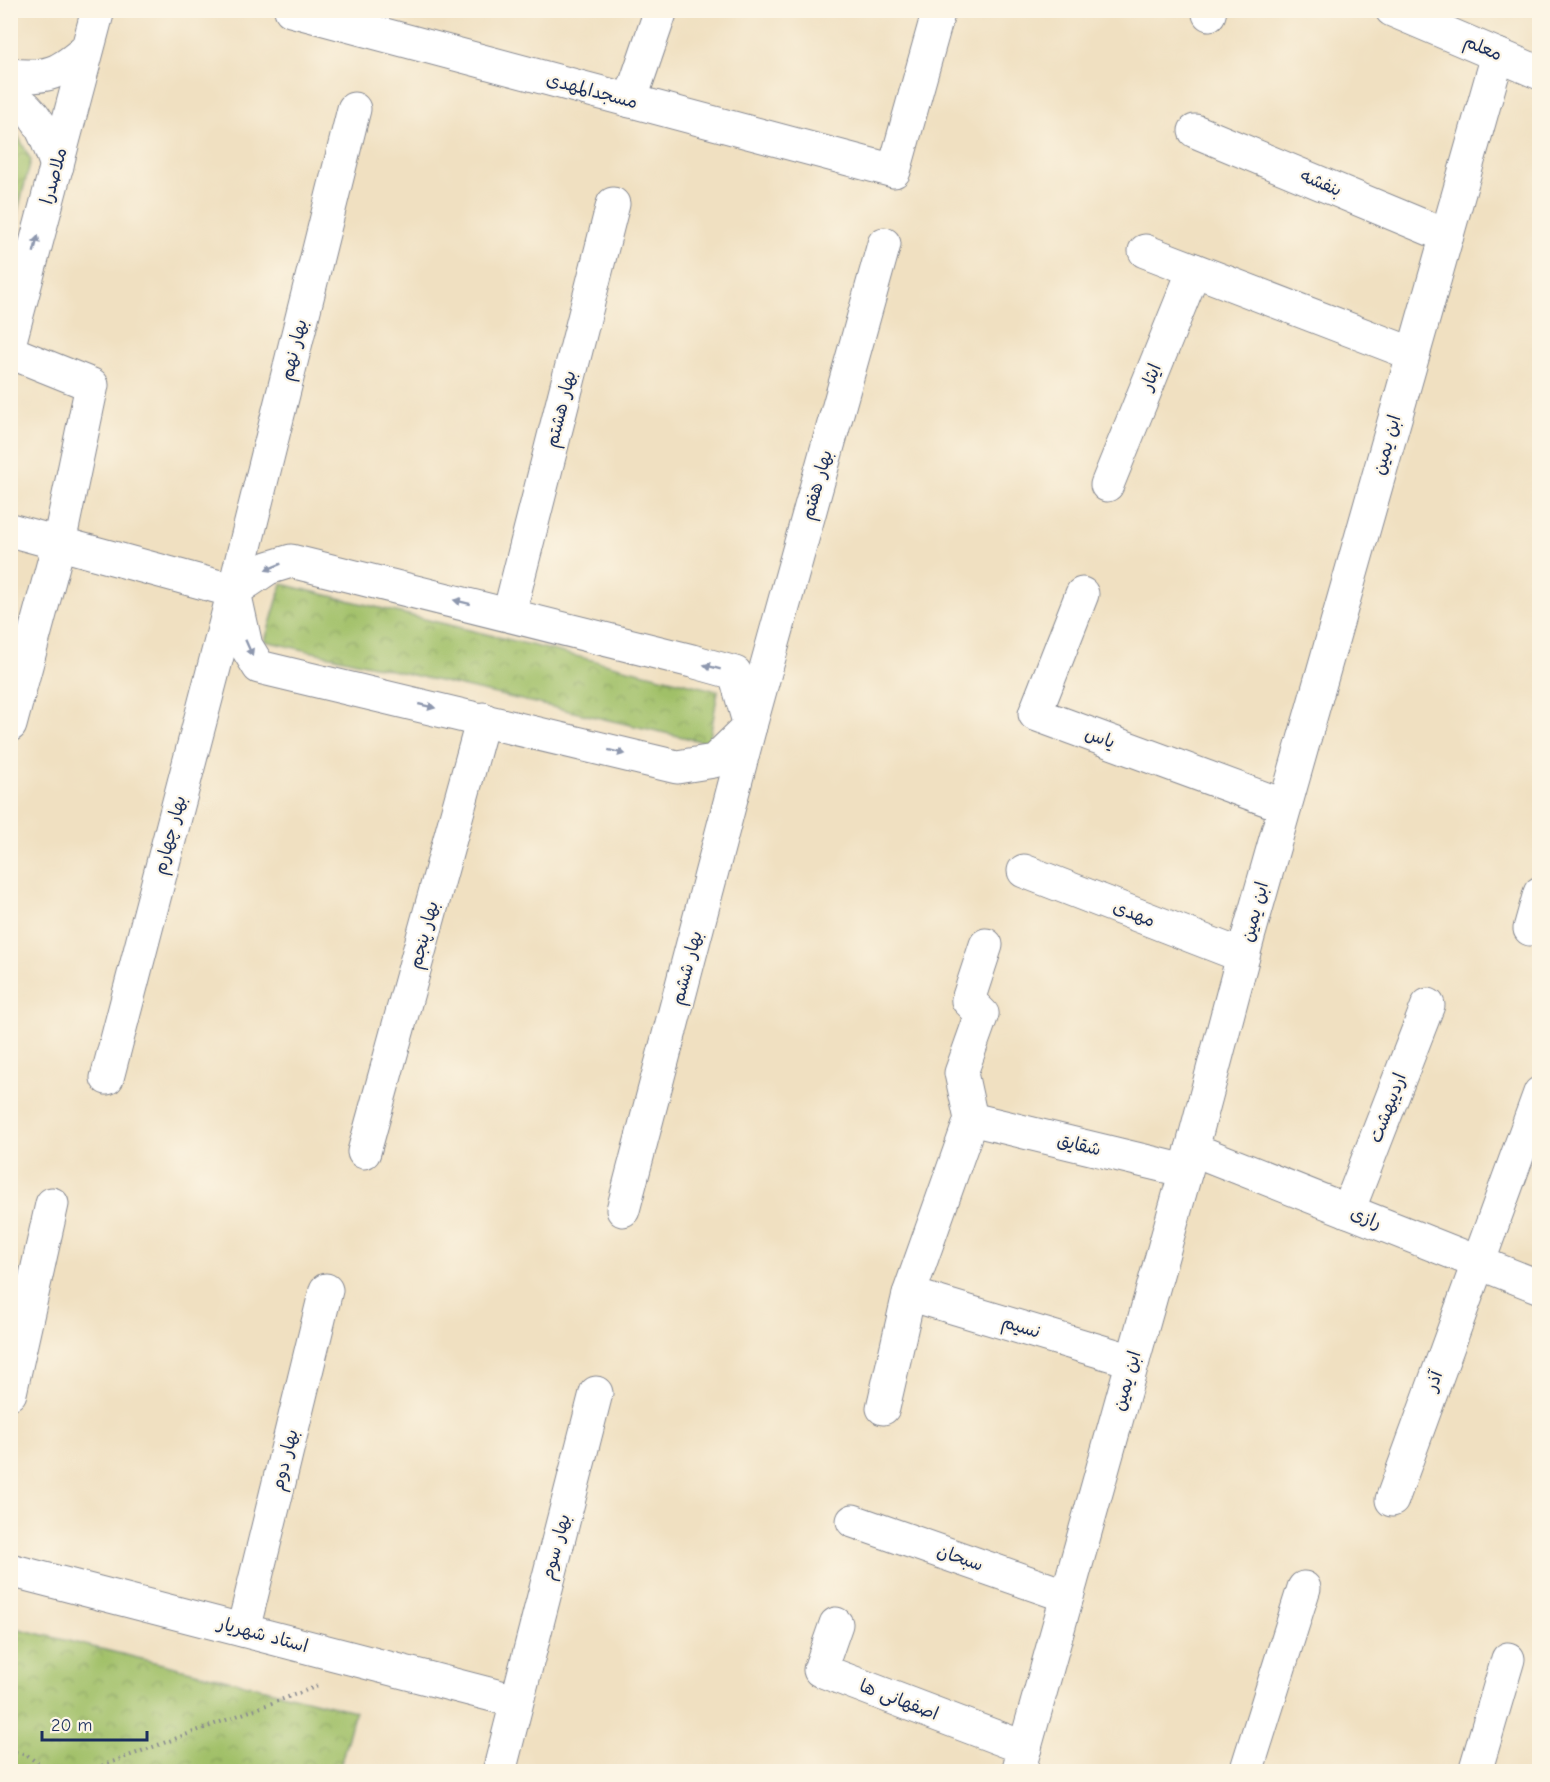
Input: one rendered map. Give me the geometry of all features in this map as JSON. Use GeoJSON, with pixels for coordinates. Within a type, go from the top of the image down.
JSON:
{"type":"FeatureCollection","features":[{"type":"Feature","properties":{"kind":"street","name":"ملاصدرا"},"geometry":{"type":"LineString","coordinates":[[10,341],[98,10]]}},
{"type":"Feature","properties":{"kind":"street","name":"مسجدالمهدی"},"geometry":{"type":"LineString","coordinates":[[291,10],[373,21],[630,101],[894,171],[939,10]]}},
{"type":"Feature","properties":{"kind":"street"},"geometry":{"type":"LineString","coordinates":[[630,101],[661,10]]}},
{"type":"Feature","properties":{"kind":"street","name":"معلم"},"geometry":{"type":"LineString","coordinates":[[1392,10],[1539,73]]}},
{"type":"Feature","properties":{"kind":"street"},"geometry":{"type":"LineString","coordinates":[[10,75],[41,77],[67,67],[87,49]]}},
{"type":"Feature","properties":{"kind":"street","name":"ابن یمین"},"geometry":{"type":"LineString","coordinates":[[1021,1760],[1189,1160],[1243,956],[1498,55]]}},
{"type":"Feature","properties":{"kind":"street"},"geometry":{"type":"LineString","coordinates":[[10,95],[26,105],[40,121],[57,166]]}},
{"type":"Feature","properties":{"kind":"street","name":"بهار نهم"},"geometry":{"type":"LineString","coordinates":[[234,591],[354,110]]}},
{"type":"Feature","properties":{"kind":"street","name":"بنفشه"},"geometry":{"type":"LineString","coordinates":[[1195,131],[1447,236]]}},
{"type":"Feature","properties":{"kind":"street","name":"بهار هشتم"},"geometry":{"type":"LineString","coordinates":[[509,614],[613,204]]}},
{"type":"Feature","properties":{"kind":"street","name":"بهار هفتم"},"geometry":{"type":"LineString","coordinates":[[750,726],[884,244]]}},
{"type":"Feature","properties":{"kind":"street"},"geometry":{"type":"LineString","coordinates":[[1145,251],[1413,354]]}},
{"type":"Feature","properties":{"kind":"street","name":"ایثار"},"geometry":{"type":"LineString","coordinates":[[1107,485],[1194,270]]}},
{"type":"Feature","properties":{"kind":"street"},"geometry":{"type":"LineString","coordinates":[[10,352],[92,385],[59,543],[10,725]]}},
{"type":"Feature","properties":{"kind":"street"},"geometry":{"type":"LineString","coordinates":[[10,530],[234,591],[268,568],[291,561],[509,614],[735,673],[750,726],[714,761],[676,767],[259,667],[246,646],[234,591]]}},
{"type":"Feature","properties":{"kind":"street","name":"بهار چهارم"},"geometry":{"type":"LineString","coordinates":[[107,1078],[234,591]]}},
{"type":"Feature","properties":{"kind":"street","name":"یاس"},"geometry":{"type":"LineString","coordinates":[[1082,594],[1035,714],[1285,806]]}},
{"type":"Feature","properties":{"kind":"street","name":"بهار پنجم"},"geometry":{"type":"LineString","coordinates":[[364,1152],[483,719]]}},
{"type":"Feature","properties":{"kind":"street","name":"بهار ششم"},"geometry":{"type":"LineString","coordinates":[[623,1210],[750,726]]}},
{"type":"Feature","properties":{"kind":"street","name":"مهدی"},"geometry":{"type":"LineString","coordinates":[[1024,871],[1243,956]]}},
{"type":"Feature","properties":{"kind":"street"},"geometry":{"type":"LineString","coordinates":[[1530,929],[1539,892]]}},
{"type":"Feature","properties":{"kind":"street"},"geometry":{"type":"LineString","coordinates":[[883,1408],[909,1294],[971,1119],[961,1073],[982,1014],[968,1000],[986,945]]}},
{"type":"Feature","properties":{"kind":"street","name":"اردیبهشت"},"geometry":{"type":"LineString","coordinates":[[1348,1211],[1428,1005]]}},
{"type":"Feature","properties":{"kind":"street","name":"آذر"},"geometry":{"type":"LineString","coordinates":[[1392,1500],[1476,1262],[1539,1093]]}},
{"type":"Feature","properties":{"kind":"street","name":"شقایق"},"geometry":{"type":"LineString","coordinates":[[971,1119],[1189,1160]]}},
{"type":"Feature","properties":{"kind":"street","name":"رازی"},"geometry":{"type":"LineString","coordinates":[[1189,1160],[1348,1211],[1539,1287]]}},
{"type":"Feature","properties":{"kind":"street"},"geometry":{"type":"LineString","coordinates":[[10,1394],[52,1204]]}},
{"type":"Feature","properties":{"kind":"street","name":"بهار دوم"},"geometry":{"type":"LineString","coordinates":[[243,1630],[326,1290]]}},
{"type":"Feature","properties":{"kind":"street","name":"نسیم"},"geometry":{"type":"LineString","coordinates":[[909,1294],[1133,1361]]}},
{"type":"Feature","properties":{"kind":"street","name":"بهار سوم"},"geometry":{"type":"LineString","coordinates":[[499,1772],[596,1393]]}},
{"type":"Feature","properties":{"kind":"street","name":"سبحان"},"geometry":{"type":"LineString","coordinates":[[853,1521],[1067,1596]]}},
{"type":"Feature","properties":{"kind":"street","name":"استاد شهریار"},"geometry":{"type":"LineString","coordinates":[[10,1570],[516,1701]]}},
{"type":"Feature","properties":{"kind":"street"},"geometry":{"type":"LineString","coordinates":[[1246,1772],[1304,1588]]}},
{"type":"Feature","properties":{"kind":"street","name":"اصفهانی ها"},"geometry":{"type":"LineString","coordinates":[[836,1624],[819,1670],[1021,1760]]}},
{"type":"Feature","properties":{"kind":"street"},"geometry":{"type":"LineString","coordinates":[[1475,1772],[1508,1659]]}},
{"type":"Feature","properties":{"kind":"path"},"geometry":{"type":"LineString","coordinates":[[85,1772],[320,1685]]}},
{"type":"Feature","properties":{"kind":"path"},"geometry":{"type":"LineString","coordinates":[[10,1751],[27,1755],[49,1772]]}},
{"type":"Feature","properties":{"kind":"green space"},"geometry":{"type":"Polygon","coordinates":[[[11,125],[31,160],[11,236],[11,125]]]}},
{"type":"Feature","properties":{"kind":"green space"},"geometry":{"type":"Polygon","coordinates":[[[282,584],[718,691],[709,743],[265,641],[282,584]]]}},
{"type":"Feature","properties":{"kind":"green space"},"geometry":{"type":"Polygon","coordinates":[[[11,1627],[355,1711],[339,1771],[11,1771],[11,1627]]]}}]}
